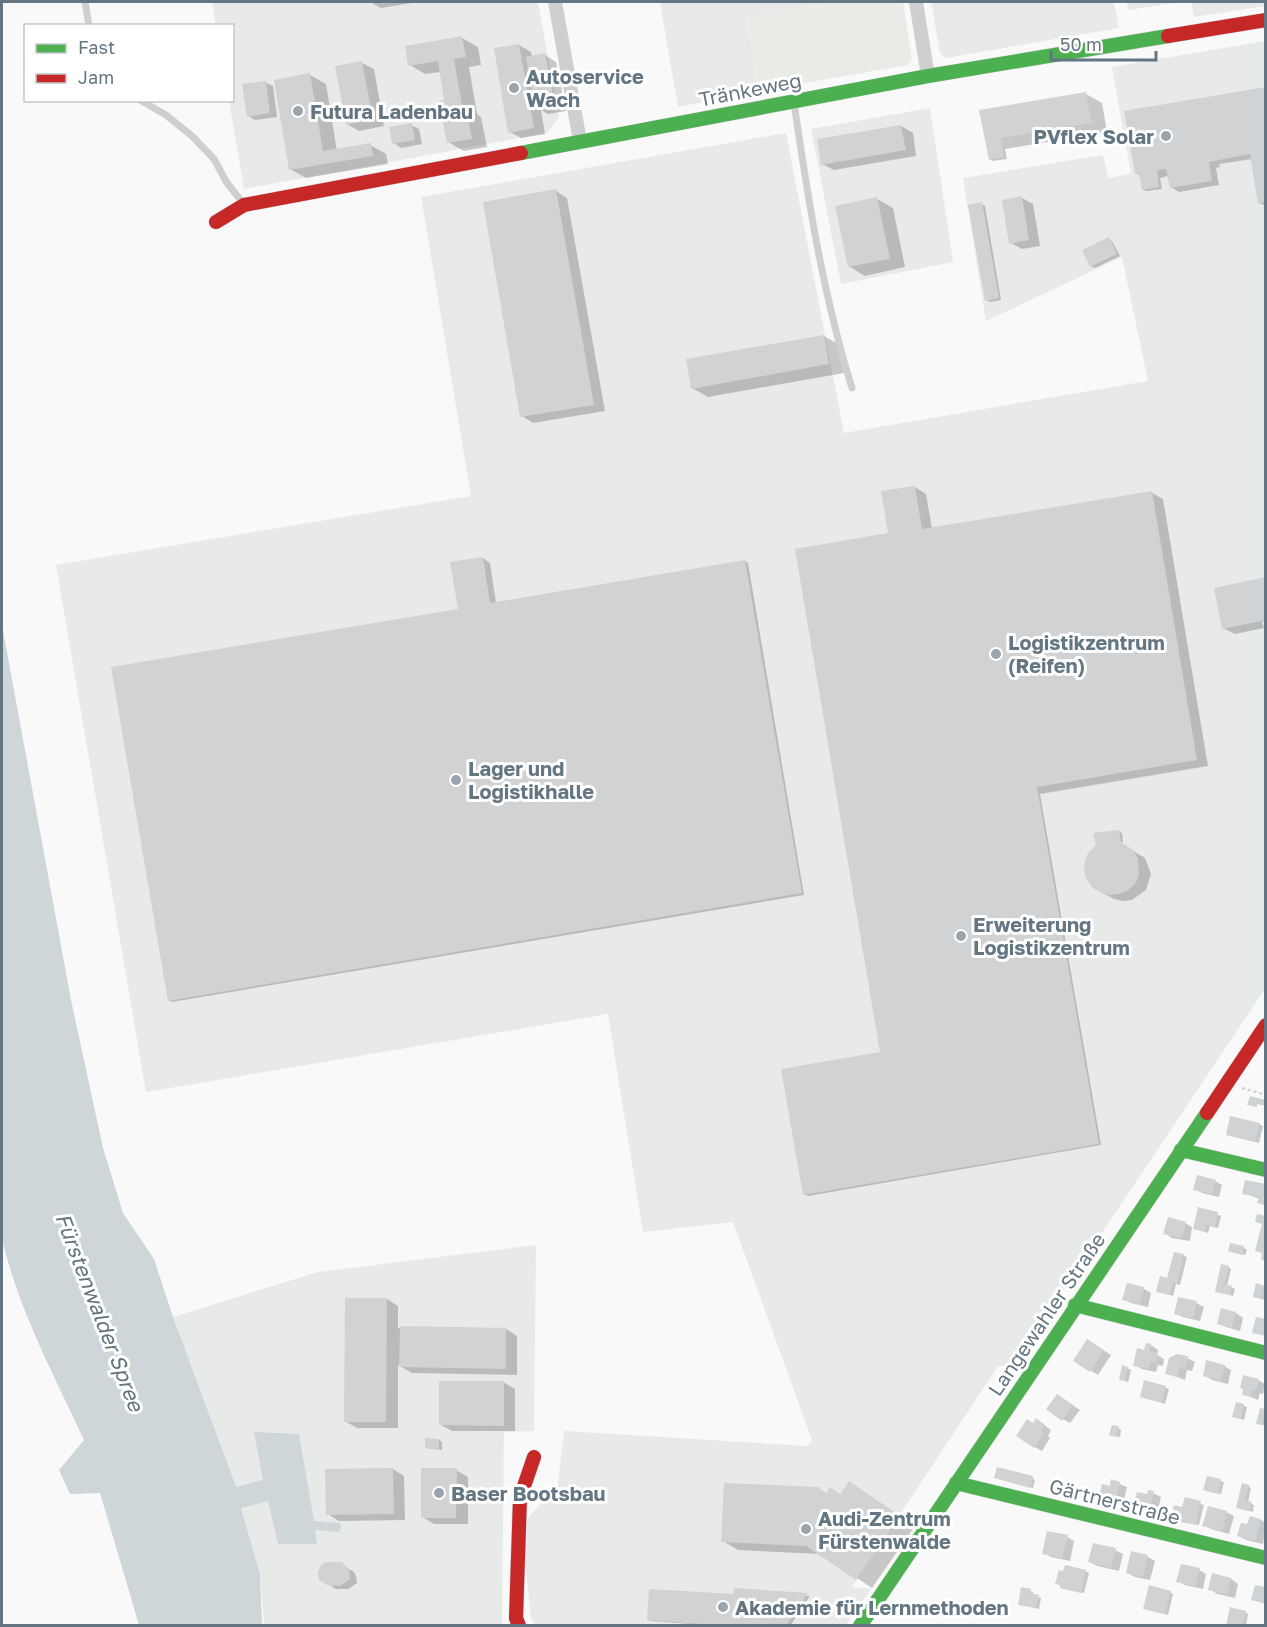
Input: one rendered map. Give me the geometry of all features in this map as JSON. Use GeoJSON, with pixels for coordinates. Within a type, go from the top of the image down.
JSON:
{"type":"FeatureCollection","features":[{"type":"Feature","properties":{"kind":"street"},"geometry":{"type":"LineString","coordinates":[[555,2],[580,141]]}},
{"type":"Feature","properties":{"kind":"street"},"geometry":{"type":"LineString","coordinates":[[916,2],[928,76]]}},
{"type":"Feature","properties":{"kind":"street","name":"Tränkeweg"},"geometry":{"type":"LineString","coordinates":[[216,222],[244,205],[928,76],[1266,20]]}},
{"type":"Feature","properties":{"kind":"street","name":"Langewahler Straße"},"geometry":{"type":"LineString","coordinates":[[860,1626],[1266,1025]]}},
{"type":"Feature","properties":{"kind":"street"},"geometry":{"type":"LineString","coordinates":[[1181,1150],[1266,1170]]}},
{"type":"Feature","properties":{"kind":"street"},"geometry":{"type":"LineString","coordinates":[[1075,1305],[1266,1353]]}},
{"type":"Feature","properties":{"kind":"street"},"geometry":{"type":"LineString","coordinates":[[519,1626],[516,1618],[520,1498],[534,1457]]}},
{"type":"Feature","properties":{"kind":"street","name":"Gärtnerstraße"},"geometry":{"type":"LineString","coordinates":[[956,1483],[1266,1558]]}},
{"type":"Feature","properties":{"kind":"lane"},"geometry":{"type":"LineString","coordinates":[[85,2],[89,24]]}},
{"type":"Feature","properties":{"kind":"lane"},"geometry":{"type":"LineString","coordinates":[[793,101],[828,300],[852,388]]}},
{"type":"Feature","properties":{"kind":"lane"},"geometry":{"type":"LineString","coordinates":[[143,102],[192,136],[214,159],[227,183],[244,205]]}},
{"type":"Feature","properties":{"kind":"path"},"geometry":{"type":"LineString","coordinates":[[1226,1083],[1266,1095]]}},
{"type":"Feature","properties":{"kind":"shaded area"},"geometry":{"type":"Polygon","coordinates":[[[212,2],[538,2],[559,117],[547,133],[244,189],[229,102],[234,102],[234,24],[216,24],[212,2]]]}},
{"type":"Feature","properties":{"kind":"shaded area"},"geometry":{"type":"Polygon","coordinates":[[[660,2],[836,2],[746,17],[759,91],[678,107],[660,2]]]}},
{"type":"Feature","properties":{"kind":"shaded area"},"geometry":{"type":"Polygon","coordinates":[[[836,2],[903,2],[912,59],[908,65],[759,91],[746,17],[836,2]]]}},
{"type":"Feature","properties":{"kind":"shaded area"},"geometry":{"type":"Polygon","coordinates":[[[931,2],[1114,2],[1119,28],[946,58],[940,53],[931,2]]]}},
{"type":"Feature","properties":{"kind":"shaded area"},"geometry":{"type":"Polygon","coordinates":[[[1127,2],[1181,2],[1128,10],[1127,2]]]}},
{"type":"Feature","properties":{"kind":"shaded area"},"geometry":{"type":"Polygon","coordinates":[[[1191,2],[1265,2],[1265,6],[1194,17],[1191,2]]]}},
{"type":"Feature","properties":{"kind":"shaded area"},"geometry":{"type":"Polygon","coordinates":[[[1265,41],[1265,989],[1013,1366],[998,1366],[852,1587],[871,1589],[846,1625],[537,1626],[531,1619],[526,1569],[527,1520],[540,1504],[557,1491],[564,1431],[808,1446],[812,1440],[733,1222],[643,1232],[608,1014],[146,1092],[56,565],[471,496],[421,197],[786,133],[844,433],[1148,381],[1122,257],[986,321],[963,178],[1103,155],[1108,178],[1131,174],[1112,67],[1265,41]]]}},
{"type":"Feature","properties":{"kind":"shaded area"},"geometry":{"type":"Polygon","coordinates":[[[930,108],[953,262],[841,284],[811,129],[930,108]]]}},
{"type":"Feature","properties":{"kind":"shaded area"},"geometry":{"type":"Polygon","coordinates":[[[536,1245],[534,1431],[504,1432],[502,1625],[264,1625],[260,1574],[241,1508],[173,1317],[318,1272],[536,1245]]]}},
{"type":"Feature","properties":{"kind":"water","name":"Fürstenwalder Spree"},"geometry":{"type":"Polygon","coordinates":[[[2,625],[71,1000],[103,1148],[123,1213],[154,1259],[236,1487],[263,1480],[254,1432],[299,1434],[314,1521],[340,1523],[339,1532],[315,1530],[317,1544],[278,1544],[268,1501],[241,1508],[260,1574],[262,1625],[139,1625],[100,1493],[70,1494],[59,1470],[84,1440],[27,1315],[2,1238],[2,625]]]}},
{"type":"Feature","properties":{"kind":"building"},"geometry":{"type":"Polygon","coordinates":[[[462,36],[466,57],[454,59],[462,106],[466,106],[472,139],[447,143],[439,101],[444,100],[438,61],[408,66],[405,46],[462,36]]]}},
{"type":"Feature","properties":{"kind":"building","name":"Autoservice Wach"},"geometry":{"type":"Polygon","coordinates":[[[519,44],[534,128],[508,133],[494,48],[519,44]]]}},
{"type":"Feature","properties":{"kind":"building"},"geometry":{"type":"Polygon","coordinates":[[[545,53],[555,105],[535,108],[526,57],[545,53]]]}},
{"type":"Feature","properties":{"kind":"building"},"geometry":{"type":"Polygon","coordinates":[[[362,61],[373,120],[346,125],[335,66],[362,61]]]}},
{"type":"Feature","properties":{"kind":"building","name":"Futura Ladenbau"},"geometry":{"type":"Polygon","coordinates":[[[310,73],[323,151],[371,143],[373,156],[289,170],[274,80],[310,73]]]}},
{"type":"Feature","properties":{"kind":"building"},"geometry":{"type":"Polygon","coordinates":[[[266,81],[270,113],[247,117],[242,84],[266,81]]]}},
{"type":"Feature","properties":{"kind":"building"},"geometry":{"type":"Polygon","coordinates":[[[1266,87],[1266,202],[1258,204],[1250,154],[1209,162],[1212,181],[1170,188],[1166,169],[1157,170],[1159,187],[1142,190],[1139,173],[1135,174],[1124,111],[1266,87]]]}},
{"type":"Feature","properties":{"kind":"building"},"geometry":{"type":"Polygon","coordinates":[[[1086,92],[1092,123],[1001,138],[1004,157],[989,160],[979,110],[1086,92]]]}},
{"type":"Feature","properties":{"kind":"building"},"geometry":{"type":"Polygon","coordinates":[[[412,123],[415,140],[392,144],[389,127],[412,123]]]}},
{"type":"Feature","properties":{"kind":"building"},"geometry":{"type":"Polygon","coordinates":[[[901,125],[906,150],[821,165],[817,139],[901,125]]]}},
{"type":"Feature","properties":{"kind":"building"},"geometry":{"type":"Polygon","coordinates":[[[556,189],[594,405],[520,417],[483,202],[556,189]]]}},
{"type":"Feature","properties":{"kind":"building"},"geometry":{"type":"Polygon","coordinates":[[[1022,196],[1029,240],[1009,244],[1002,200],[1022,196]]]}},
{"type":"Feature","properties":{"kind":"building"},"geometry":{"type":"Polygon","coordinates":[[[877,197],[890,259],[848,267],[835,206],[877,197]]]}},
{"type":"Feature","properties":{"kind":"building"},"geometry":{"type":"Polygon","coordinates":[[[982,202],[999,298],[985,301],[968,205],[982,202]]]}},
{"type":"Feature","properties":{"kind":"building"},"geometry":{"type":"Polygon","coordinates":[[[1109,237],[1117,254],[1090,267],[1082,250],[1109,237]]]}},
{"type":"Feature","properties":{"kind":"building"},"geometry":{"type":"Polygon","coordinates":[[[824,335],[829,364],[691,389],[686,359],[824,335]]]}},
{"type":"Feature","properties":{"kind":"building"},"geometry":{"type":"Polygon","coordinates":[[[915,486],[922,529],[1152,491],[1197,760],[1037,787],[1099,1144],[803,1195],[781,1069],[880,1052],[795,549],[888,533],[881,491],[915,486]]]}},
{"type":"Feature","properties":{"kind":"building","name":"Lager und Logistikhalle"},"geometry":{"type":"Polygon","coordinates":[[[483,557],[490,603],[745,560],[802,893],[168,1001],[111,667],[458,609],[450,562],[483,557]]]}},
{"type":"Feature","properties":{"kind":"building"},"geometry":{"type":"Polygon","coordinates":[[[1266,577],[1266,620],[1222,629],[1214,588],[1266,577]]]}},
{"type":"Feature","properties":{"kind":"building"},"geometry":{"type":"Polygon","coordinates":[[[1119,830],[1121,842],[1133,850],[1138,858],[1139,875],[1135,884],[1128,890],[1110,895],[1093,888],[1087,880],[1084,871],[1085,861],[1088,853],[1096,845],[1093,833],[1119,830]]]}},
{"type":"Feature","properties":{"kind":"building"},"geometry":{"type":"Polygon","coordinates":[[[1250,1096],[1266,1100],[1266,1106],[1247,1105],[1250,1096]]]}},
{"type":"Feature","properties":{"kind":"building"},"geometry":{"type":"Polygon","coordinates":[[[1230,1116],[1260,1123],[1255,1142],[1226,1135],[1230,1116]]]}},
{"type":"Feature","properties":{"kind":"building"},"geometry":{"type":"Polygon","coordinates":[[[1197,1175],[1216,1180],[1212,1194],[1193,1190],[1197,1175]]]}},
{"type":"Feature","properties":{"kind":"building"},"geometry":{"type":"Polygon","coordinates":[[[1245,1180],[1266,1184],[1265,1205],[1257,1203],[1259,1197],[1242,1194],[1245,1180]]]}},
{"type":"Feature","properties":{"kind":"building"},"geometry":{"type":"Polygon","coordinates":[[[1198,1207],[1218,1212],[1215,1227],[1207,1225],[1205,1232],[1193,1229],[1198,1207]]]}},
{"type":"Feature","properties":{"kind":"building"},"geometry":{"type":"Polygon","coordinates":[[[1257,1214],[1266,1216],[1266,1261],[1261,1260],[1262,1253],[1255,1251],[1262,1224],[1255,1222],[1257,1214]]]}},
{"type":"Feature","properties":{"kind":"building"},"geometry":{"type":"Polygon","coordinates":[[[1168,1217],[1186,1222],[1182,1238],[1163,1234],[1168,1217]]]}},
{"type":"Feature","properties":{"kind":"building"},"geometry":{"type":"Polygon","coordinates":[[[1230,1243],[1244,1246],[1242,1255],[1228,1251],[1230,1243]]]}},
{"type":"Feature","properties":{"kind":"building"},"geometry":{"type":"Polygon","coordinates":[[[1174,1252],[1184,1254],[1177,1284],[1173,1283],[1170,1295],[1156,1292],[1160,1276],[1167,1278],[1174,1252]]]}},
{"type":"Feature","properties":{"kind":"building"},"geometry":{"type":"Polygon","coordinates":[[[1221,1264],[1229,1266],[1224,1284],[1232,1286],[1230,1295],[1215,1292],[1221,1264]]]}},
{"type":"Feature","properties":{"kind":"building"},"geometry":{"type":"Polygon","coordinates":[[[1127,1283],[1144,1287],[1140,1304],[1122,1300],[1127,1283]]]}},
{"type":"Feature","properties":{"kind":"building"},"geometry":{"type":"Polygon","coordinates":[[[1256,1283],[1265,1286],[1262,1299],[1253,1297],[1256,1283]]]}},
{"type":"Feature","properties":{"kind":"building"},"geometry":{"type":"Polygon","coordinates":[[[1178,1297],[1197,1301],[1193,1318],[1174,1314],[1178,1297]]]}},
{"type":"Feature","properties":{"kind":"building"},"geometry":{"type":"Polygon","coordinates":[[[345,1298],[387,1298],[386,1422],[344,1422],[345,1298]]]}},
{"type":"Feature","properties":{"kind":"building"},"geometry":{"type":"Polygon","coordinates":[[[1221,1308],[1236,1312],[1232,1328],[1217,1324],[1221,1308]]]}},
{"type":"Feature","properties":{"kind":"building"},"geometry":{"type":"Polygon","coordinates":[[[1256,1317],[1266,1319],[1266,1336],[1252,1333],[1256,1317]]]}},
{"type":"Feature","properties":{"kind":"building"},"geometry":{"type":"Polygon","coordinates":[[[400,1326],[506,1328],[506,1369],[399,1367],[400,1326]]]}},
{"type":"Feature","properties":{"kind":"building"},"geometry":{"type":"Polygon","coordinates":[[[1087,1339],[1104,1350],[1090,1372],[1073,1361],[1087,1339]]]}},
{"type":"Feature","properties":{"kind":"building"},"geometry":{"type":"Polygon","coordinates":[[[1146,1343],[1151,1344],[1149,1352],[1158,1353],[1156,1363],[1150,1361],[1149,1369],[1133,1366],[1137,1348],[1144,1350],[1146,1343]]]}},
{"type":"Feature","properties":{"kind":"building"},"geometry":{"type":"Polygon","coordinates":[[[1177,1354],[1188,1356],[1185,1368],[1180,1367],[1177,1377],[1165,1374],[1169,1358],[1177,1354]]]}},
{"type":"Feature","properties":{"kind":"building"},"geometry":{"type":"Polygon","coordinates":[[[1206,1360],[1225,1365],[1221,1381],[1203,1376],[1206,1360]]]}},
{"type":"Feature","properties":{"kind":"building"},"geometry":{"type":"Polygon","coordinates":[[[1122,1365],[1128,1367],[1125,1381],[1119,1380],[1122,1365]]]}},
{"type":"Feature","properties":{"kind":"building"},"geometry":{"type":"Polygon","coordinates":[[[1243,1375],[1259,1379],[1256,1391],[1252,1390],[1251,1397],[1242,1395],[1243,1389],[1240,1388],[1243,1375]]]}},
{"type":"Feature","properties":{"kind":"building"},"geometry":{"type":"Polygon","coordinates":[[[1144,1380],[1166,1386],[1162,1403],[1140,1397],[1144,1380]]]}},
{"type":"Feature","properties":{"kind":"building"},"geometry":{"type":"Polygon","coordinates":[[[439,1381],[504,1381],[504,1426],[439,1425],[439,1381]]]}},
{"type":"Feature","properties":{"kind":"building"},"geometry":{"type":"Polygon","coordinates":[[[1057,1394],[1073,1405],[1062,1421],[1046,1409],[1057,1394]]]}},
{"type":"Feature","properties":{"kind":"building"},"geometry":{"type":"Polygon","coordinates":[[[1236,1402],[1244,1404],[1241,1419],[1232,1417],[1236,1402]]]}},
{"type":"Feature","properties":{"kind":"building"},"geometry":{"type":"Polygon","coordinates":[[[1260,1408],[1266,1409],[1262,1425],[1256,1424],[1260,1408]]]}},
{"type":"Feature","properties":{"kind":"building"},"geometry":{"type":"Polygon","coordinates":[[[1036,1418],[1045,1425],[1041,1430],[1044,1433],[1034,1448],[1016,1436],[1027,1419],[1033,1423],[1036,1418]]]}},
{"type":"Feature","properties":{"kind":"building"},"geometry":{"type":"Polygon","coordinates":[[[1112,1425],[1119,1426],[1116,1437],[1109,1435],[1112,1425]]]}},
{"type":"Feature","properties":{"kind":"building"},"geometry":{"type":"Polygon","coordinates":[[[425,1438],[439,1439],[439,1449],[425,1448],[425,1438]]]}},
{"type":"Feature","properties":{"kind":"building"},"geometry":{"type":"Polygon","coordinates":[[[997,1467],[1033,1476],[1030,1488],[994,1478],[997,1467]]]}},
{"type":"Feature","properties":{"kind":"building"},"geometry":{"type":"Polygon","coordinates":[[[393,1468],[394,1514],[326,1515],[325,1469],[393,1468]]]}},
{"type":"Feature","properties":{"kind":"building","name":"Baser Bootsbau"},"geometry":{"type":"Polygon","coordinates":[[[421,1468],[457,1468],[456,1518],[421,1518],[421,1468]]]}},
{"type":"Feature","properties":{"kind":"building"},"geometry":{"type":"Polygon","coordinates":[[[1207,1476],[1221,1479],[1218,1494],[1203,1490],[1207,1476]]]}},
{"type":"Feature","properties":{"kind":"building"},"geometry":{"type":"Polygon","coordinates":[[[1111,1479],[1120,1482],[1115,1505],[1098,1500],[1102,1484],[1110,1486],[1111,1479]]]}},
{"type":"Feature","properties":{"kind":"building","name":"Audi-Zentrum Fürstenwalde"},"geometry":{"type":"Polygon","coordinates":[[[849,1481],[900,1516],[856,1580],[806,1546],[721,1542],[724,1483],[818,1487],[826,1493],[830,1487],[840,1494],[849,1481]]]}},
{"type":"Feature","properties":{"kind":"building"},"geometry":{"type":"Polygon","coordinates":[[[1242,1483],[1249,1485],[1245,1500],[1252,1502],[1249,1511],[1236,1508],[1242,1483]]]}},
{"type":"Feature","properties":{"kind":"building"},"geometry":{"type":"Polygon","coordinates":[[[1148,1490],[1154,1491],[1150,1511],[1133,1508],[1137,1492],[1147,1494],[1148,1490]]]}},
{"type":"Feature","properties":{"kind":"building"},"geometry":{"type":"Polygon","coordinates":[[[1185,1497],[1201,1501],[1196,1525],[1171,1518],[1174,1505],[1182,1507],[1185,1497]]]}},
{"type":"Feature","properties":{"kind":"building"},"geometry":{"type":"Polygon","coordinates":[[[1208,1506],[1227,1511],[1222,1531],[1202,1526],[1208,1506]]]}},
{"type":"Feature","properties":{"kind":"building"},"geometry":{"type":"Polygon","coordinates":[[[1250,1516],[1261,1519],[1255,1541],[1237,1536],[1241,1523],[1247,1524],[1250,1516]]]}},
{"type":"Feature","properties":{"kind":"building"},"geometry":{"type":"Polygon","coordinates":[[[1047,1531],[1068,1535],[1062,1558],[1042,1554],[1047,1531]]]}},
{"type":"Feature","properties":{"kind":"building"},"geometry":{"type":"Polygon","coordinates":[[[1093,1543],[1116,1548],[1111,1568],[1088,1562],[1093,1543]]]}},
{"type":"Feature","properties":{"kind":"building"},"geometry":{"type":"Polygon","coordinates":[[[1131,1551],[1148,1555],[1143,1577],[1126,1573],[1131,1551]]]}},
{"type":"Feature","properties":{"kind":"building"},"geometry":{"type":"Polygon","coordinates":[[[326,1562],[342,1562],[349,1570],[350,1579],[340,1586],[327,1585],[319,1580],[318,1572],[321,1565],[326,1562]]]}},
{"type":"Feature","properties":{"kind":"building"},"geometry":{"type":"Polygon","coordinates":[[[1181,1564],[1200,1568],[1195,1586],[1176,1582],[1181,1564]]]}},
{"type":"Feature","properties":{"kind":"building"},"geometry":{"type":"Polygon","coordinates":[[[1065,1565],[1086,1570],[1081,1593],[1060,1588],[1060,1585],[1055,1584],[1059,1570],[1063,1571],[1065,1565]]]}},
{"type":"Feature","properties":{"kind":"building"},"geometry":{"type":"Polygon","coordinates":[[[1212,1573],[1231,1578],[1227,1595],[1208,1590],[1212,1573]]]}},
{"type":"Feature","properties":{"kind":"building"},"geometry":{"type":"Polygon","coordinates":[[[1149,1585],[1171,1591],[1165,1614],[1143,1609],[1149,1585]]]}},
{"type":"Feature","properties":{"kind":"building"},"geometry":{"type":"Polygon","coordinates":[[[1255,1585],[1266,1587],[1266,1604],[1251,1600],[1255,1585]]]}},
{"type":"Feature","properties":{"kind":"building"},"geometry":{"type":"Polygon","coordinates":[[[1021,1587],[1031,1589],[1030,1593],[1039,1595],[1036,1608],[1018,1605],[1021,1587]]]}},
{"type":"Feature","properties":{"kind":"building","name":"Akademie für Lernmethoden"},"geometry":{"type":"Polygon","coordinates":[[[734,1588],[808,1593],[786,1626],[729,1626],[647,1620],[649,1589],[733,1594],[734,1588]]]}},
{"type":"Feature","properties":{"kind":"building"},"geometry":{"type":"Polygon","coordinates":[[[1230,1607],[1246,1611],[1242,1626],[1226,1626],[1230,1607]]]}},
{"type":"Feature","properties":{"kind":"traffic: fast"},"geometry":{"type":"LineString","coordinates":[[521,153],[928,76],[1168,36]]}},
{"type":"Feature","properties":{"kind":"traffic: fast"},"geometry":{"type":"LineString","coordinates":[[860,1626],[1207,1113]]}},
{"type":"Feature","properties":{"kind":"traffic: fast"},"geometry":{"type":"LineString","coordinates":[[1181,1150],[1266,1170]]}},
{"type":"Feature","properties":{"kind":"traffic: fast"},"geometry":{"type":"LineString","coordinates":[[1075,1305],[1266,1353]]}},
{"type":"Feature","properties":{"kind":"traffic: fast"},"geometry":{"type":"LineString","coordinates":[[956,1483],[1266,1558]]}},
{"type":"Feature","properties":{"kind":"traffic: jam"},"geometry":{"type":"LineString","coordinates":[[1168,36],[1266,20]]}},
{"type":"Feature","properties":{"kind":"traffic: jam"},"geometry":{"type":"LineString","coordinates":[[216,222],[244,205],[521,153]]}},
{"type":"Feature","properties":{"kind":"traffic: jam"},"geometry":{"type":"LineString","coordinates":[[1207,1113],[1266,1025]]}},
{"type":"Feature","properties":{"kind":"traffic: jam"},"geometry":{"type":"LineString","coordinates":[[519,1626],[516,1618],[520,1498],[534,1457]]}},
{"type":"Feature","properties":{"kind":"place","name":"Autoservice Wach"},"geometry":{"type":"Point","coordinates":[514,88]}},
{"type":"Feature","properties":{"kind":"place","name":"Futura Ladenbau"},"geometry":{"type":"Point","coordinates":[298,111]}},
{"type":"Feature","properties":{"kind":"place","name":"PVflex Solar"},"geometry":{"type":"Point","coordinates":[1166,136]}},
{"type":"Feature","properties":{"kind":"place","name":"Logistikzentrum (Reifen)"},"geometry":{"type":"Point","coordinates":[996,654]}},
{"type":"Feature","properties":{"kind":"place","name":"Lager und Logistikhalle"},"geometry":{"type":"Point","coordinates":[456,780]}},
{"type":"Feature","properties":{"kind":"place","name":"Erweiterung Logistikzentrum"},"geometry":{"type":"Point","coordinates":[961,936]}},
{"type":"Feature","properties":{"kind":"place","name":"Baser Bootsbau"},"geometry":{"type":"Point","coordinates":[439,1493]}},
{"type":"Feature","properties":{"kind":"place","name":"Audi-Zentrum Fürstenwalde"},"geometry":{"type":"Point","coordinates":[806,1529]}},
{"type":"Feature","properties":{"kind":"place","name":"Akademie für Lernmethoden"},"geometry":{"type":"Point","coordinates":[723,1607]}}]}
